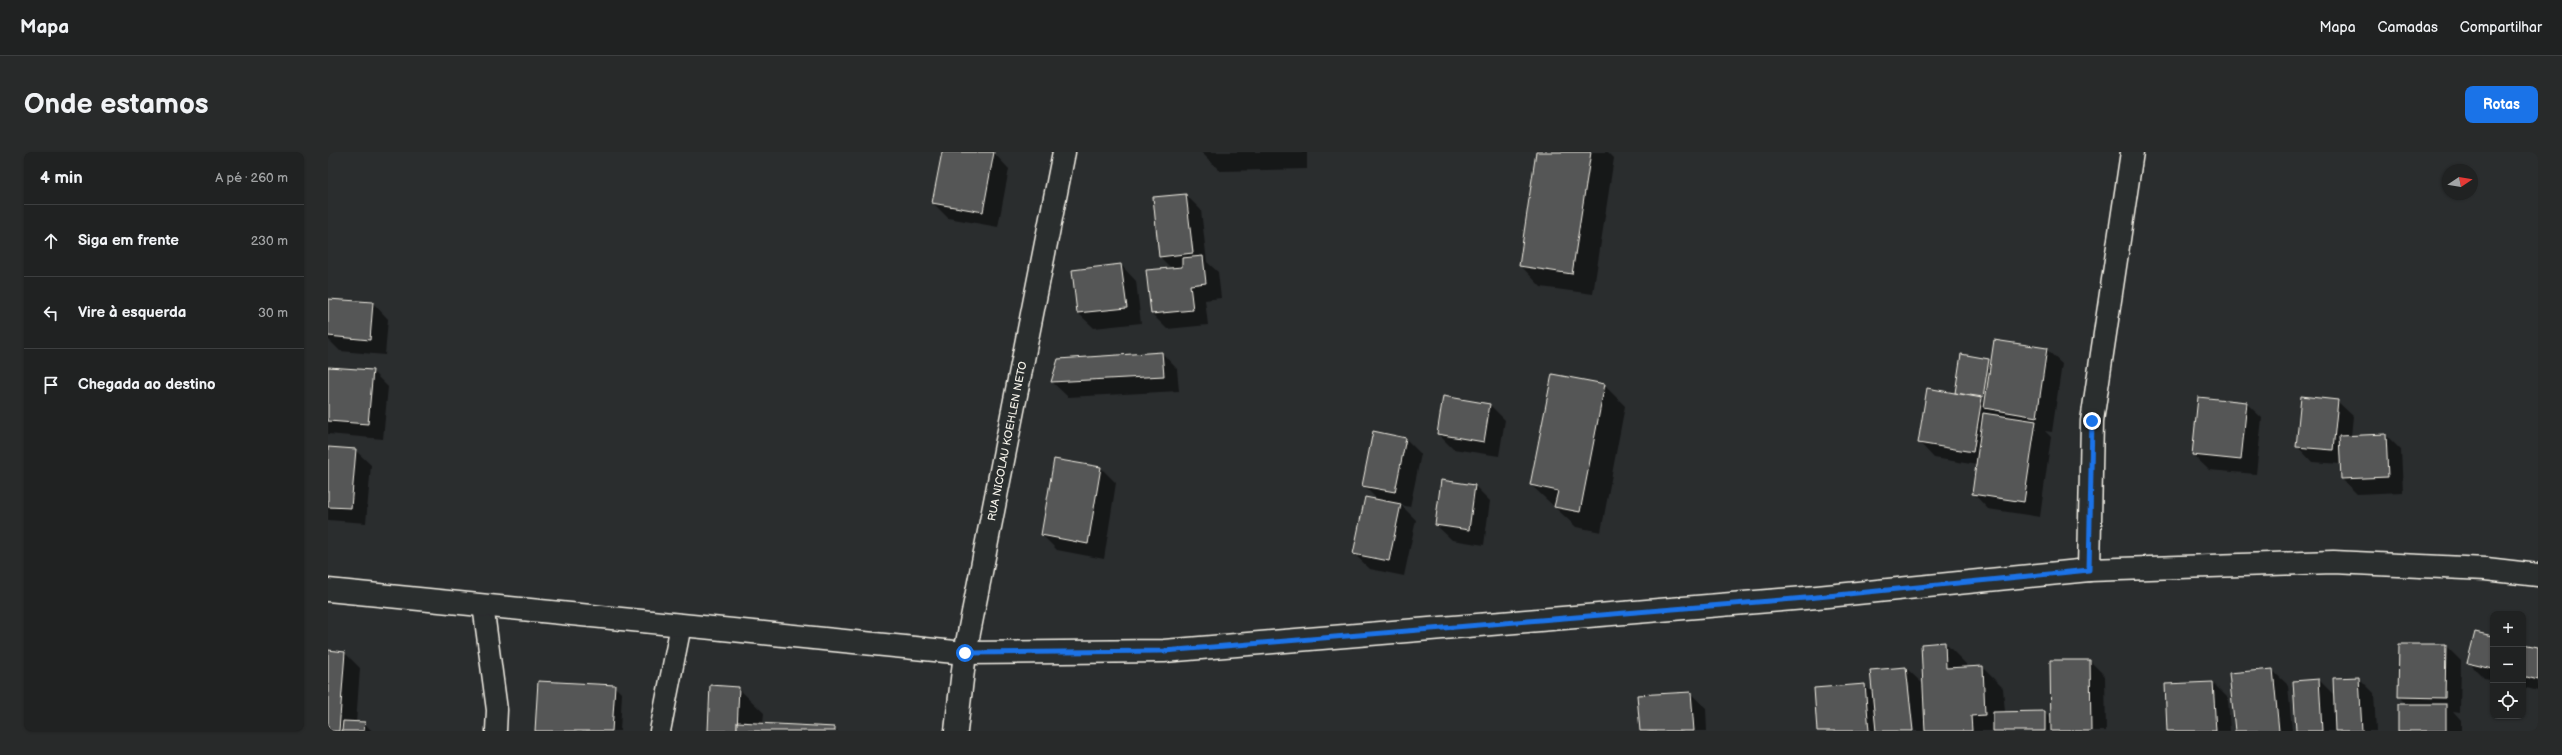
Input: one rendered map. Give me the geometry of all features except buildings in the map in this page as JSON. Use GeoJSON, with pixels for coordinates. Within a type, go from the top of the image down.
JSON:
{"type":"FeatureCollection","features":[{"type":"Feature","properties":{"kind":"main road","name":"RUA NICOLAU KOEHLEN NETO"},"geometry":{"type":"LineString","coordinates":[[956,731],[965,653],[1064,152]]}},
{"type":"Feature","properties":{"kind":"main road"},"geometry":{"type":"LineString","coordinates":[[2089,570],[2092,421],[2132,152]]}},
{"type":"Feature","properties":{"kind":"main road"},"geometry":{"type":"LineString","coordinates":[[328,590],[965,653],[1171,651],[1817,597],[2089,570],[2333,562],[2486,569],[2538,575]]}},
{"type":"Feature","properties":{"kind":"lane"},"geometry":{"type":"LineString","coordinates":[[483,605],[498,710],[496,731]]}},
{"type":"Feature","properties":{"kind":"lane"},"geometry":{"type":"LineString","coordinates":[[660,731],[681,625]]}},
{"type":"Feature","properties":{"kind":"route"},"geometry":{"type":"LineString","coordinates":[[965,653],[1164,651],[1348,637],[1817,597],[2089,570],[2092,421]]}}]}
